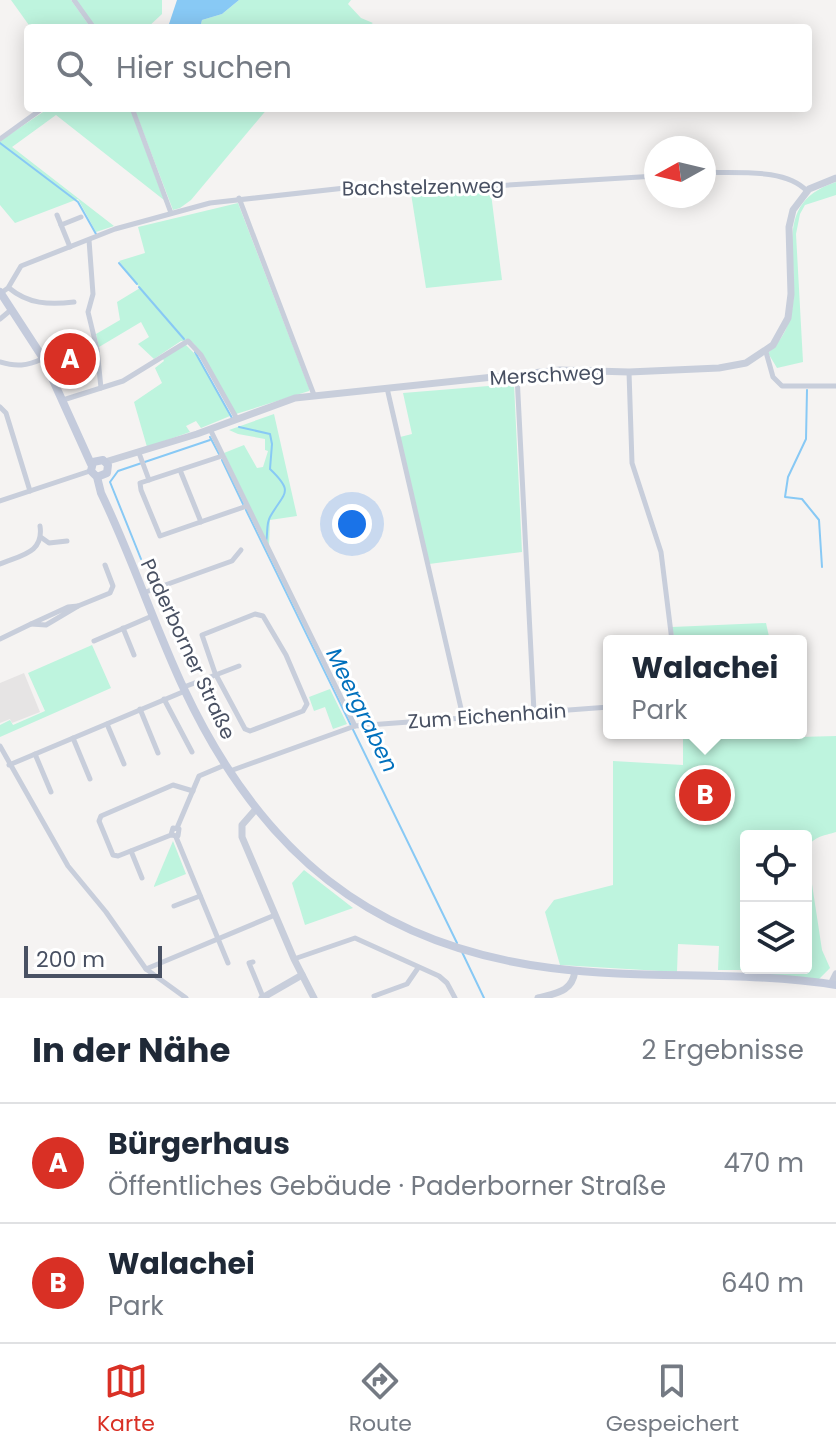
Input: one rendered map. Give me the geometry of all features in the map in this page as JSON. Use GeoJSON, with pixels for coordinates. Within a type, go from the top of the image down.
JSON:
{"type":"FeatureCollection","features":[{"type":"Feature","properties":{"kind":"main road","name":"Paderborner Straße"},"geometry":{"type":"LineString","coordinates":[[3,291],[43,358],[80,441],[99,468],[105,501],[184,689],[227,768],[256,809],[300,858],[350,897],[407,929],[460,950],[575,971],[831,984]]}},
{"type":"Feature","properties":{"kind":"street"},"geometry":{"type":"LineString","coordinates":[[74,0],[91,24]]}},
{"type":"Feature","properties":{"kind":"street"},"geometry":{"type":"LineString","coordinates":[[0,139],[37,112]]}},
{"type":"Feature","properties":{"kind":"street"},"geometry":{"type":"LineString","coordinates":[[133,112],[171,213]]}},
{"type":"Feature","properties":{"kind":"street"},"geometry":{"type":"LineString","coordinates":[[716,173],[773,176],[807,191]]}},
{"type":"Feature","properties":{"kind":"street","name":"Bachstelzenweg"},"geometry":{"type":"LineString","coordinates":[[3,291],[21,266],[171,213],[239,198],[372,185],[492,186],[644,177]]}},
{"type":"Feature","properties":{"kind":"street"},"geometry":{"type":"LineString","coordinates":[[836,178],[807,191],[789,221],[791,294],[788,318],[780,335],[766,352],[773,377],[782,386],[836,386]]}},
{"type":"Feature","properties":{"kind":"street"},"geometry":{"type":"LineString","coordinates":[[239,198],[314,395]]}},
{"type":"Feature","properties":{"kind":"street"},"geometry":{"type":"LineString","coordinates":[[57,215],[70,247]]}},
{"type":"Feature","properties":{"kind":"street"},"geometry":{"type":"LineString","coordinates":[[61,225],[81,217]]}},
{"type":"Feature","properties":{"kind":"street"},"geometry":{"type":"LineString","coordinates":[[89,240],[93,294],[88,312],[97,349],[101,388]]}},
{"type":"Feature","properties":{"kind":"street"},"geometry":{"type":"LineString","coordinates":[[3,291],[23,300],[49,305],[74,302]]}},
{"type":"Feature","properties":{"kind":"street"},"geometry":{"type":"LineString","coordinates":[[0,319],[12,309]]}},
{"type":"Feature","properties":{"kind":"street"},"geometry":{"type":"LineString","coordinates":[[63,400],[123,381],[188,341],[201,355],[237,419]]}},
{"type":"Feature","properties":{"kind":"street","name":"Merschweg"},"geometry":{"type":"LineString","coordinates":[[0,501],[295,398],[560,370],[629,372],[731,367],[766,352]]}},
{"type":"Feature","properties":{"kind":"street"},"geometry":{"type":"LineString","coordinates":[[0,362],[27,366],[43,358]]}},
{"type":"Feature","properties":{"kind":"street"},"geometry":{"type":"LineString","coordinates":[[629,372],[632,463],[661,552],[671,635]]}},
{"type":"Feature","properties":{"kind":"street"},"geometry":{"type":"LineString","coordinates":[[517,375],[534,712]]}},
{"type":"Feature","properties":{"kind":"street"},"geometry":{"type":"LineString","coordinates":[[386,387],[464,718]]}},
{"type":"Feature","properties":{"kind":"street"},"geometry":{"type":"LineString","coordinates":[[0,407],[6,413],[30,491]]}},
{"type":"Feature","properties":{"kind":"street"},"geometry":{"type":"LineString","coordinates":[[210,429],[355,726]]}},
{"type":"Feature","properties":{"kind":"street"},"geometry":{"type":"LineString","coordinates":[[139,453],[149,480]]}},
{"type":"Feature","properties":{"kind":"street"},"geometry":{"type":"LineString","coordinates":[[222,456],[139,486],[160,536],[247,506]]}},
{"type":"Feature","properties":{"kind":"street"},"geometry":{"type":"LineString","coordinates":[[180,470],[201,522]]}},
{"type":"Feature","properties":{"kind":"street"},"geometry":{"type":"LineString","coordinates":[[0,564],[36,548],[42,538],[40,526]]}},
{"type":"Feature","properties":{"kind":"street"},"geometry":{"type":"LineString","coordinates":[[42,538],[49,543],[67,541]]}},
{"type":"Feature","properties":{"kind":"street"},"geometry":{"type":"LineString","coordinates":[[143,593],[232,561],[241,550]]}},
{"type":"Feature","properties":{"kind":"street"},"geometry":{"type":"LineString","coordinates":[[0,639],[31,624],[46,625],[78,606],[110,593],[113,586],[105,565]]}},
{"type":"Feature","properties":{"kind":"street"},"geometry":{"type":"LineString","coordinates":[[259,614],[286,655],[306,699],[306,709],[248,731],[215,673],[202,635],[259,614]]}},
{"type":"Feature","properties":{"kind":"street"},"geometry":{"type":"LineString","coordinates":[[94,641],[152,616]]}},
{"type":"Feature","properties":{"kind":"street"},"geometry":{"type":"LineString","coordinates":[[123,628],[134,655]]}},
{"type":"Feature","properties":{"kind":"street"},"geometry":{"type":"LineString","coordinates":[[9,765],[164,699],[215,673],[239,666]]}},
{"type":"Feature","properties":{"kind":"street"},"geometry":{"type":"LineString","coordinates":[[164,699],[192,752]]}},
{"type":"Feature","properties":{"kind":"street","name":"Zum Eichenhain"},"geometry":{"type":"LineString","coordinates":[[193,791],[199,776],[355,726],[603,707]]}},
{"type":"Feature","properties":{"kind":"street"},"geometry":{"type":"LineString","coordinates":[[140,709],[158,753]]}},
{"type":"Feature","properties":{"kind":"street"},"geometry":{"type":"LineString","coordinates":[[107,724],[124,764]]}},
{"type":"Feature","properties":{"kind":"street"},"geometry":{"type":"LineString","coordinates":[[73,738],[90,779]]}},
{"type":"Feature","properties":{"kind":"street"},"geometry":{"type":"LineString","coordinates":[[0,746],[68,866],[106,912],[146,969],[186,998]]}},
{"type":"Feature","properties":{"kind":"street"},"geometry":{"type":"LineString","coordinates":[[35,754],[51,792]]}},
{"type":"Feature","properties":{"kind":"street"},"geometry":{"type":"LineString","coordinates":[[174,836],[118,856],[113,855],[99,821],[101,816],[173,785],[193,791],[177,828],[172,829],[228,963]]}},
{"type":"Feature","properties":{"kind":"street"},"geometry":{"type":"LineString","coordinates":[[256,809],[247,816],[241,830],[294,959],[314,998]]}},
{"type":"Feature","properties":{"kind":"street"},"geometry":{"type":"LineString","coordinates":[[131,851],[142,878]]}},
{"type":"Feature","properties":{"kind":"street"},"geometry":{"type":"LineString","coordinates":[[174,906],[200,896]]}},
{"type":"Feature","properties":{"kind":"street"},"geometry":{"type":"LineString","coordinates":[[146,969],[275,915]]}},
{"type":"Feature","properties":{"kind":"street"},"geometry":{"type":"LineString","coordinates":[[294,959],[355,938],[444,979],[455,998]]}},
{"type":"Feature","properties":{"kind":"street"},"geometry":{"type":"LineString","coordinates":[[253,962],[249,963],[263,998],[302,975]]}},
{"type":"Feature","properties":{"kind":"street"},"geometry":{"type":"LineString","coordinates":[[374,996],[407,984],[418,968]]}},
{"type":"Feature","properties":{"kind":"street"},"geometry":{"type":"LineString","coordinates":[[538,998],[567,989],[573,983],[575,971]]}},
{"type":"Feature","properties":{"kind":"street"},"geometry":{"type":"LineString","coordinates":[[831,984],[836,974]]}},
{"type":"Feature","properties":{"kind":"shaded area"},"geometry":{"type":"Polygon","coordinates":[[[24,673],[40,712],[12,723],[10,719],[0,723],[0,683],[24,673]]]}},
{"type":"Feature","properties":{"kind":"green space"},"geometry":{"type":"Polygon","coordinates":[[[11,0],[71,0],[88,24],[28,24],[11,0]]]}},
{"type":"Feature","properties":{"kind":"green space"},"geometry":{"type":"Polygon","coordinates":[[[76,0],[162,0],[162,14],[151,24],[93,24],[76,0]]]}},
{"type":"Feature","properties":{"kind":"green space"},"geometry":{"type":"Polygon","coordinates":[[[239,0],[351,0],[348,4],[361,18],[373,23],[201,24],[202,20],[222,14],[239,0]]]}},
{"type":"Feature","properties":{"kind":"green space"},"geometry":{"type":"Polygon","coordinates":[[[43,112],[131,112],[164,200],[56,115],[12,147],[114,226],[96,232],[78,199],[15,223],[0,205],[0,141],[43,112]]]}},
{"type":"Feature","properties":{"kind":"green space"},"geometry":{"type":"Polygon","coordinates":[[[136,112],[265,112],[191,200],[173,210],[136,112]]]}},
{"type":"Feature","properties":{"kind":"green space"},"geometry":{"type":"Polygon","coordinates":[[[836,182],[836,195],[805,205],[800,214],[796,234],[803,362],[777,368],[768,353],[785,331],[793,307],[793,234],[797,213],[811,195],[836,182]]]}},
{"type":"Feature","properties":{"kind":"green space"},"geometry":{"type":"Polygon","coordinates":[[[490,186],[502,280],[426,288],[410,187],[490,186]]]}},
{"type":"Feature","properties":{"kind":"green space"},"geometry":{"type":"Polygon","coordinates":[[[238,203],[309,391],[236,414],[202,353],[192,342],[181,341],[154,359],[138,344],[149,337],[141,322],[99,347],[96,334],[120,320],[117,302],[140,288],[119,261],[145,253],[138,227],[238,203]]]}},
{"type":"Feature","properties":{"kind":"green space"},"geometry":{"type":"Polygon","coordinates":[[[185,344],[199,358],[230,416],[201,428],[196,421],[186,426],[190,432],[147,447],[134,402],[162,383],[155,368],[164,361],[162,357],[185,344]]]}},
{"type":"Feature","properties":{"kind":"green space"},"geometry":{"type":"Polygon","coordinates":[[[514,384],[522,552],[429,564],[400,437],[412,434],[403,393],[514,384]]]}},
{"type":"Feature","properties":{"kind":"green space"},"geometry":{"type":"Polygon","coordinates":[[[274,414],[297,516],[270,520],[269,546],[224,453],[244,445],[257,468],[263,467],[268,451],[265,450],[265,439],[229,430],[274,414]]]}},
{"type":"Feature","properties":{"kind":"green space"},"geometry":{"type":"Polygon","coordinates":[[[766,623],[769,635],[674,635],[672,627],[766,623]]]}},
{"type":"Feature","properties":{"kind":"green space"},"geometry":{"type":"Polygon","coordinates":[[[92,645],[111,688],[0,737],[0,725],[10,720],[13,725],[45,711],[28,673],[92,645]]]}},
{"type":"Feature","properties":{"kind":"green space"},"geometry":{"type":"Polygon","coordinates":[[[330,689],[347,724],[333,729],[325,707],[314,711],[309,697],[330,689]]]}},
{"type":"Feature","properties":{"kind":"green space"},"geometry":{"type":"Polygon","coordinates":[[[836,736],[836,832],[812,842],[812,830],[740,830],[740,970],[718,970],[719,946],[678,944],[677,972],[560,965],[545,912],[554,900],[613,885],[613,761],[683,765],[683,739],[807,739],[836,736]]]}},
{"type":"Feature","properties":{"kind":"green space"},"geometry":{"type":"Polygon","coordinates":[[[173,841],[186,874],[154,887],[154,886],[173,841]]]}},
{"type":"Feature","properties":{"kind":"green space"},"geometry":{"type":"Polygon","coordinates":[[[304,870],[353,908],[305,925],[292,883],[304,870]]]}},
{"type":"Feature","properties":{"kind":"green space"},"geometry":{"type":"Polygon","coordinates":[[[812,884],[822,950],[830,968],[819,979],[747,974],[812,974],[812,884]]]}},
{"type":"Feature","properties":{"kind":"water"},"geometry":{"type":"Polygon","coordinates":[[[177,0],[239,0],[222,14],[202,20],[201,24],[169,24],[177,0]]]}},
{"type":"Feature","properties":{"kind":"waterway"},"geometry":{"type":"LineString","coordinates":[[0,143],[78,202],[96,234]]}},
{"type":"Feature","properties":{"kind":"waterway"},"geometry":{"type":"LineString","coordinates":[[119,263],[137,284]]}},
{"type":"Feature","properties":{"kind":"waterway"},"geometry":{"type":"LineString","coordinates":[[139,287],[184,339]]}},
{"type":"Feature","properties":{"kind":"waterway"},"geometry":{"type":"LineString","coordinates":[[195,352],[232,418]]}},
{"type":"Feature","properties":{"kind":"waterway"},"geometry":{"type":"LineString","coordinates":[[807,390],[806,439],[788,477],[785,497],[802,499],[819,520],[822,567]]}},
{"type":"Feature","properties":{"kind":"waterway"},"geometry":{"type":"LineString","coordinates":[[239,427],[270,434],[270,469],[285,488],[269,520],[266,542]]}},
{"type":"Feature","properties":{"kind":"waterway","name":"Meergraben"},"geometry":{"type":"LineString","coordinates":[[210,437],[219,454]]}},
{"type":"Feature","properties":{"kind":"waterway"},"geometry":{"type":"LineString","coordinates":[[141,559],[110,482],[118,471],[210,440]]}},
{"type":"Feature","properties":{"kind":"waterway","name":"Meergraben"},"geometry":{"type":"LineString","coordinates":[[222,460],[243,504]]}},
{"type":"Feature","properties":{"kind":"waterway","name":"Meergraben"},"geometry":{"type":"LineString","coordinates":[[246,510],[457,943]]}},
{"type":"Feature","properties":{"kind":"waterway","name":"Meergraben"},"geometry":{"type":"LineString","coordinates":[[462,952],[484,998]]}},
{"type":"Feature","properties":{"kind":"place","name":"Bürgerhaus"},"geometry":{"type":"Point","coordinates":[70,359]}},
{"type":"Feature","properties":{"kind":"place","name":"Walachei"},"geometry":{"type":"Point","coordinates":[705,795]}}]}
